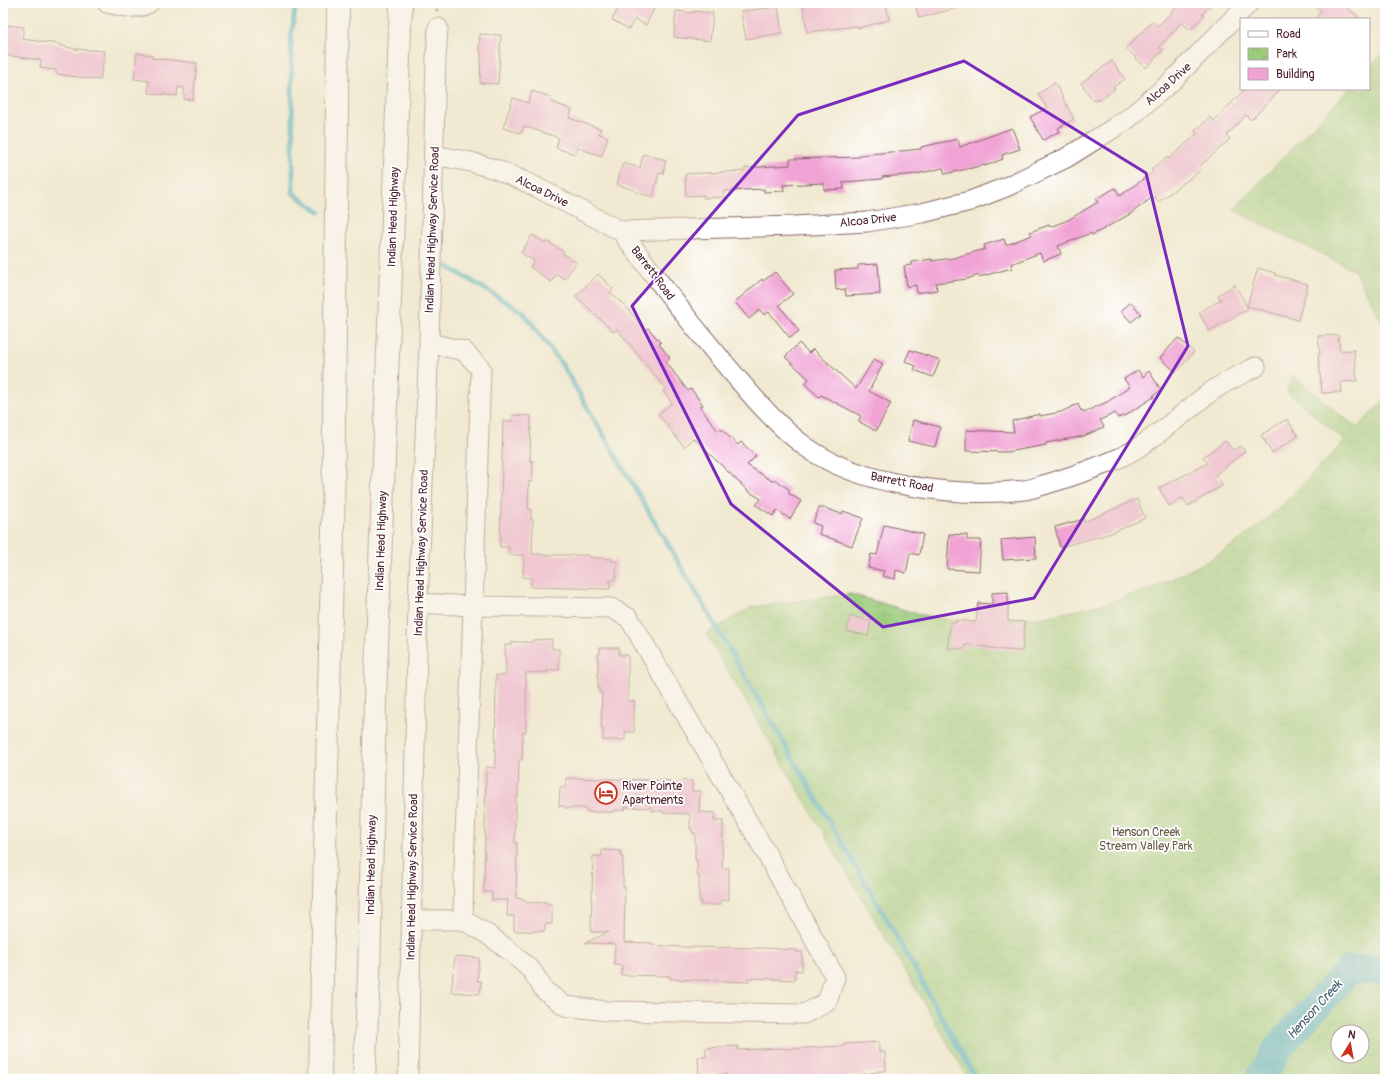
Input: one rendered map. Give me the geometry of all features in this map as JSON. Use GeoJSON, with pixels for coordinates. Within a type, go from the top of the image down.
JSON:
{"type":"FeatureCollection","features":[{"type":"Feature","properties":{"kind":"highway"},"geometry":{"type":"LineString","coordinates":[[320,1079],[333,530],[338,3]]}},
{"type":"Feature","properties":{"kind":"highway"},"geometry":{"type":"LineString","coordinates":[[396,3],[397,88]]}},
{"type":"Feature","properties":{"kind":"highway","name":"Indian Head Highway"},"geometry":{"type":"LineString","coordinates":[[364,1079],[369,976],[375,699],[401,3]]}},
{"type":"Feature","properties":{"kind":"street"},"geometry":{"type":"LineString","coordinates":[[107,3],[134,7],[141,7],[149,3]]}},
{"type":"Feature","properties":{"kind":"street","name":"Alcoa Drive"},"geometry":{"type":"LineString","coordinates":[[434,155],[472,162],[498,170],[528,183],[621,231],[786,227],[867,222],[922,213],[970,201],[1006,187],[1066,158],[1129,118],[1171,82],[1249,3]]}},
{"type":"Feature","properties":{"kind":"street","name":"Indian Head Highway Service Road"},"geometry":{"type":"LineString","coordinates":[[408,1079],[418,603],[429,344],[438,28]]}},
{"type":"Feature","properties":{"kind":"street","name":"Barrett Road"},"geometry":{"type":"LineString","coordinates":[[621,231],[649,270],[714,352],[779,424],[806,447],[840,466],[862,474],[908,486],[962,492],[1026,490],[1080,473],[1117,459],[1130,452],[1176,420],[1215,388],[1256,367]]}},
{"type":"Feature","properties":{"kind":"street"},"geometry":{"type":"LineString","coordinates":[[429,344],[464,351],[481,369],[463,920]]}},
{"type":"Feature","properties":{"kind":"street"},"geometry":{"type":"LineString","coordinates":[[411,920],[463,920],[484,932],[510,951],[532,971],[544,990],[565,1006],[607,1011],[804,1014],[827,1002],[835,976],[765,851],[630,618],[611,608],[473,606],[418,603]]}},
{"type":"Feature","properties":{"kind":"highlighted area"},"geometry":{"type":"Polygon","coordinates":[[[964,61],[1146,173],[1188,346],[1034,598],[883,627],[731,504],[632,306],[798,115],[964,61]]]}},
{"type":"Feature","properties":{"kind":"green space"},"geometry":{"type":"Polygon","coordinates":[[[1385,51],[1385,327],[1354,270],[1233,210],[1348,90],[1370,90],[1370,67],[1385,51]]]}},
{"type":"Feature","properties":{"kind":"green space","name":"Henson Creek Stream Valley Park"},"geometry":{"type":"Polygon","coordinates":[[[1293,376],[1357,428],[1385,399],[1385,1079],[969,1079],[706,634],[752,607],[850,594],[922,615],[957,621],[984,622],[1045,617],[1104,604],[1155,587],[1208,561],[1233,545],[1279,508],[1345,441],[1287,392],[1293,376]]]}},
{"type":"Feature","properties":{"kind":"building"},"geometry":{"type":"Polygon","coordinates":[[[621,3],[657,3],[646,25],[635,19],[629,29],[612,20],[621,3]]]}},
{"type":"Feature","properties":{"kind":"building"},"geometry":{"type":"Polygon","coordinates":[[[886,3],[889,20],[858,28],[857,26],[807,32],[803,4],[886,3]]]}},
{"type":"Feature","properties":{"kind":"building"},"geometry":{"type":"Polygon","coordinates":[[[915,3],[959,3],[960,7],[919,18],[915,3]]]}},
{"type":"Feature","properties":{"kind":"building"},"geometry":{"type":"Polygon","coordinates":[[[1181,3],[1213,3],[1202,14],[1204,15],[1190,30],[1182,22],[1159,47],[1163,50],[1146,68],[1126,48],[1153,21],[1158,26],[1181,3]]]}},
{"type":"Feature","properties":{"kind":"building"},"geometry":{"type":"Polygon","coordinates":[[[1311,3],[1342,3],[1359,18],[1316,18],[1321,11],[1311,3]]]}},
{"type":"Feature","properties":{"kind":"building"},"geometry":{"type":"Polygon","coordinates":[[[778,7],[782,33],[746,39],[741,11],[778,7]]]}},
{"type":"Feature","properties":{"kind":"building"},"geometry":{"type":"Polygon","coordinates":[[[676,11],[713,13],[710,41],[674,37],[676,11]]]}},
{"type":"Feature","properties":{"kind":"building"},"geometry":{"type":"Polygon","coordinates":[[[7,25],[24,27],[22,39],[59,44],[75,49],[105,51],[100,80],[56,74],[56,70],[40,68],[41,60],[3,55],[3,27],[7,27],[7,25]]]}},
{"type":"Feature","properties":{"kind":"building"},"geometry":{"type":"Polygon","coordinates":[[[480,34],[501,35],[498,84],[480,83],[480,34]]]}},
{"type":"Feature","properties":{"kind":"building"},"geometry":{"type":"Polygon","coordinates":[[[137,53],[152,55],[152,58],[197,63],[193,100],[184,99],[184,88],[178,87],[177,96],[148,93],[149,81],[134,79],[137,53]]]}},
{"type":"Feature","properties":{"kind":"building"},"geometry":{"type":"Polygon","coordinates":[[[1112,61],[1125,79],[1113,87],[1115,89],[1099,101],[1098,99],[1094,101],[1081,83],[1112,61]]]}},
{"type":"Feature","properties":{"kind":"building"},"geometry":{"type":"Polygon","coordinates":[[[1055,83],[1074,119],[1058,128],[1060,131],[1043,140],[1030,117],[1047,108],[1038,94],[1055,83]]]}},
{"type":"Feature","properties":{"kind":"building"},"geometry":{"type":"Polygon","coordinates":[[[1244,90],[1280,90],[1251,120],[1246,115],[1227,135],[1230,139],[1199,167],[1201,170],[1158,202],[1154,196],[1130,214],[1100,231],[1058,246],[1061,254],[1043,261],[1040,253],[1011,264],[1012,268],[979,277],[979,275],[967,279],[936,283],[937,290],[917,293],[916,285],[907,287],[904,266],[912,265],[912,262],[953,258],[985,249],[984,245],[1004,239],[1006,245],[1032,235],[1030,232],[1049,225],[1050,227],[1068,220],[1098,202],[1096,199],[1115,188],[1120,196],[1153,172],[1151,169],[1168,157],[1169,159],[1197,134],[1195,131],[1210,117],[1214,121],[1244,90]]]}},
{"type":"Feature","properties":{"kind":"building"},"geometry":{"type":"Polygon","coordinates":[[[532,91],[551,97],[550,101],[572,110],[569,118],[601,129],[599,134],[608,137],[602,156],[577,148],[575,154],[556,148],[559,138],[524,126],[521,133],[503,128],[513,98],[528,103],[532,91]]]}},
{"type":"Feature","properties":{"kind":"building"},"geometry":{"type":"Polygon","coordinates":[[[1012,128],[1020,149],[1002,155],[1003,159],[985,166],[945,174],[943,168],[917,174],[882,177],[882,179],[843,182],[844,189],[824,190],[824,183],[783,185],[784,191],[764,192],[764,189],[723,191],[724,197],[704,198],[704,195],[686,196],[685,174],[745,171],[745,168],[790,165],[790,159],[860,157],[860,155],[921,149],[921,147],[958,139],[960,147],[1012,128]]]}},
{"type":"Feature","properties":{"kind":"building"},"geometry":{"type":"Polygon","coordinates":[[[643,154],[666,160],[663,174],[659,173],[653,197],[617,185],[623,163],[640,168],[643,154]]]}},
{"type":"Feature","properties":{"kind":"building"},"geometry":{"type":"Polygon","coordinates":[[[532,235],[545,243],[546,241],[564,252],[563,254],[576,262],[565,279],[557,274],[551,282],[530,267],[534,261],[521,253],[532,235]]]}},
{"type":"Feature","properties":{"kind":"building"},"geometry":{"type":"Polygon","coordinates":[[[878,264],[880,294],[846,296],[845,289],[836,290],[835,270],[858,269],[858,265],[878,264]]]}},
{"type":"Feature","properties":{"kind":"building"},"geometry":{"type":"Polygon","coordinates":[[[1258,268],[1275,273],[1275,275],[1308,284],[1298,320],[1247,306],[1258,268]]]}},
{"type":"Feature","properties":{"kind":"building"},"geometry":{"type":"Polygon","coordinates":[[[775,272],[793,294],[779,305],[799,331],[790,338],[769,312],[764,315],[760,310],[749,319],[735,302],[762,279],[763,281],[775,272]]]}},
{"type":"Feature","properties":{"kind":"building"},"geometry":{"type":"Polygon","coordinates":[[[598,274],[613,289],[610,292],[627,308],[645,330],[648,328],[661,343],[659,344],[670,358],[666,362],[688,391],[691,389],[703,405],[700,407],[718,431],[721,429],[738,445],[741,442],[756,456],[747,465],[772,481],[774,479],[790,490],[788,493],[801,501],[790,519],[777,510],[773,516],[756,505],[761,499],[748,491],[693,438],[684,447],[658,414],[672,403],[663,391],[666,389],[617,329],[614,332],[576,296],[598,274]]]}},
{"type":"Feature","properties":{"kind":"building"},"geometry":{"type":"Polygon","coordinates":[[[1235,285],[1248,309],[1209,331],[1199,312],[1221,300],[1218,295],[1235,285]]]}},
{"type":"Feature","properties":{"kind":"building"},"geometry":{"type":"Polygon","coordinates":[[[1131,302],[1141,314],[1131,322],[1121,311],[1131,302]]]}},
{"type":"Feature","properties":{"kind":"building"},"geometry":{"type":"Polygon","coordinates":[[[1338,335],[1340,351],[1354,350],[1357,381],[1341,382],[1342,392],[1322,393],[1318,354],[1320,354],[1318,336],[1338,335]]]}},
{"type":"Feature","properties":{"kind":"building"},"geometry":{"type":"Polygon","coordinates":[[[1178,338],[1194,352],[1176,372],[1160,358],[1178,338]]]}},
{"type":"Feature","properties":{"kind":"building"},"geometry":{"type":"Polygon","coordinates":[[[799,343],[809,353],[813,349],[856,389],[874,359],[883,364],[869,391],[891,403],[876,431],[858,421],[861,416],[821,395],[819,397],[805,384],[809,379],[785,357],[799,343]]]}},
{"type":"Feature","properties":{"kind":"building"},"geometry":{"type":"Polygon","coordinates":[[[910,350],[940,360],[933,377],[914,370],[916,366],[905,361],[910,350]]]}},
{"type":"Feature","properties":{"kind":"building"},"geometry":{"type":"Polygon","coordinates":[[[1138,370],[1143,377],[1149,371],[1161,390],[1153,396],[1154,397],[1126,415],[1118,418],[1115,413],[1100,420],[1104,427],[1084,436],[1007,452],[966,451],[966,430],[1014,432],[1012,421],[1040,414],[1040,416],[1061,412],[1078,404],[1081,411],[1083,410],[1084,412],[1107,402],[1130,387],[1124,379],[1138,370]]]}},
{"type":"Feature","properties":{"kind":"building"},"geometry":{"type":"Polygon","coordinates":[[[513,415],[531,416],[530,461],[533,461],[532,482],[529,481],[528,509],[531,509],[531,519],[533,519],[532,554],[589,555],[589,557],[617,561],[616,580],[610,580],[610,589],[531,587],[531,578],[523,577],[524,555],[509,555],[509,547],[500,547],[503,421],[513,421],[513,415]]]}},
{"type":"Feature","properties":{"kind":"building"},"geometry":{"type":"Polygon","coordinates":[[[1287,419],[1298,436],[1272,453],[1261,435],[1287,419]]]}},
{"type":"Feature","properties":{"kind":"building"},"geometry":{"type":"Polygon","coordinates":[[[913,420],[940,427],[935,447],[908,441],[913,420]]]}},
{"type":"Feature","properties":{"kind":"building"},"geometry":{"type":"Polygon","coordinates":[[[1225,441],[1233,450],[1241,446],[1245,451],[1215,475],[1223,485],[1188,506],[1183,498],[1169,506],[1159,488],[1208,463],[1203,457],[1225,441]]]}},
{"type":"Feature","properties":{"kind":"building"},"geometry":{"type":"Polygon","coordinates":[[[1137,499],[1145,518],[1112,533],[1060,547],[1055,527],[1084,519],[1084,522],[1137,499]]]}},
{"type":"Feature","properties":{"kind":"building"},"geometry":{"type":"Polygon","coordinates":[[[819,508],[824,508],[842,514],[843,511],[863,518],[852,546],[819,534],[821,526],[813,523],[819,508]]]}},
{"type":"Feature","properties":{"kind":"building"},"geometry":{"type":"Polygon","coordinates":[[[884,525],[923,534],[919,555],[910,553],[906,573],[896,570],[895,579],[882,576],[884,571],[868,568],[871,554],[877,555],[884,525]]]}},
{"type":"Feature","properties":{"kind":"building"},"geometry":{"type":"Polygon","coordinates":[[[949,534],[967,535],[967,540],[981,540],[979,571],[947,569],[949,534]]]}},
{"type":"Feature","properties":{"kind":"building"},"geometry":{"type":"Polygon","coordinates":[[[1035,537],[1036,558],[1003,560],[1001,540],[1035,537]]]}},
{"type":"Feature","properties":{"kind":"building"},"geometry":{"type":"Polygon","coordinates":[[[1008,592],[1008,621],[1025,622],[1022,651],[971,645],[965,645],[964,649],[947,648],[951,622],[956,623],[956,620],[976,622],[978,603],[992,604],[992,593],[1008,592]]]}},
{"type":"Feature","properties":{"kind":"building"},"geometry":{"type":"Polygon","coordinates":[[[850,616],[871,621],[868,636],[847,631],[850,616]]]}},
{"type":"Feature","properties":{"kind":"building"},"geometry":{"type":"Polygon","coordinates":[[[552,639],[552,649],[559,649],[559,670],[526,673],[526,732],[523,732],[522,760],[519,760],[518,797],[516,797],[515,808],[515,843],[517,843],[516,898],[524,899],[527,903],[547,902],[547,904],[552,905],[552,924],[545,924],[545,931],[514,931],[514,916],[507,916],[508,900],[492,900],[492,892],[484,892],[486,767],[495,768],[496,675],[506,675],[505,645],[512,645],[512,642],[533,642],[533,640],[552,639]]]}},
{"type":"Feature","properties":{"kind":"building"},"geometry":{"type":"Polygon","coordinates":[[[600,648],[619,648],[619,655],[628,655],[628,701],[634,701],[634,732],[625,732],[625,740],[603,740],[603,729],[601,729],[602,692],[599,692],[598,687],[598,654],[600,654],[600,648]]]}},
{"type":"Feature","properties":{"kind":"building"},"geometry":{"type":"Polygon","coordinates":[[[566,778],[692,781],[692,791],[700,791],[699,812],[715,813],[714,821],[723,821],[722,868],[729,868],[729,900],[720,900],[720,905],[701,905],[701,900],[699,900],[697,860],[695,860],[695,833],[692,833],[692,829],[690,829],[690,814],[663,813],[663,811],[652,811],[652,808],[625,807],[625,810],[614,810],[614,812],[588,812],[585,808],[565,808],[565,806],[559,806],[560,787],[566,787],[566,778]]]}},
{"type":"Feature","properties":{"kind":"building"},"geometry":{"type":"Polygon","coordinates":[[[602,850],[621,851],[621,857],[623,857],[622,876],[623,887],[625,887],[624,942],[652,943],[652,945],[679,947],[796,950],[796,952],[802,952],[802,971],[795,970],[795,980],[748,978],[748,982],[670,979],[670,976],[621,975],[622,966],[614,965],[615,944],[585,943],[609,932],[591,932],[593,856],[602,856],[602,850]]]}},
{"type":"Feature","properties":{"kind":"building"},"geometry":{"type":"Polygon","coordinates":[[[455,956],[479,958],[477,981],[481,981],[480,994],[451,992],[455,956]]]}},
{"type":"Feature","properties":{"kind":"building"},"geometry":{"type":"Polygon","coordinates":[[[879,1042],[879,1052],[885,1052],[886,1071],[878,1071],[840,1078],[803,1079],[729,1079],[726,1078],[726,1074],[699,1076],[698,1057],[706,1057],[706,1048],[738,1046],[738,1050],[785,1049],[844,1046],[844,1044],[879,1042]]]}},
{"type":"Feature","properties":{"kind":"waterway"},"geometry":{"type":"LineString","coordinates":[[296,3],[291,39],[293,193],[320,212]]}},
{"type":"Feature","properties":{"kind":"waterway"},"geometry":{"type":"LineString","coordinates":[[447,266],[524,313],[563,366],[893,930],[976,1079]]}},
{"type":"Feature","properties":{"kind":"waterway","name":"Henson Creek"},"geometry":{"type":"LineString","coordinates":[[1260,1079],[1278,1048],[1349,970],[1385,969]]}},
{"type":"Feature","properties":{"kind":"place","name":"River Pointe Apartments"},"geometry":{"type":"Point","coordinates":[606,793]}}]}
